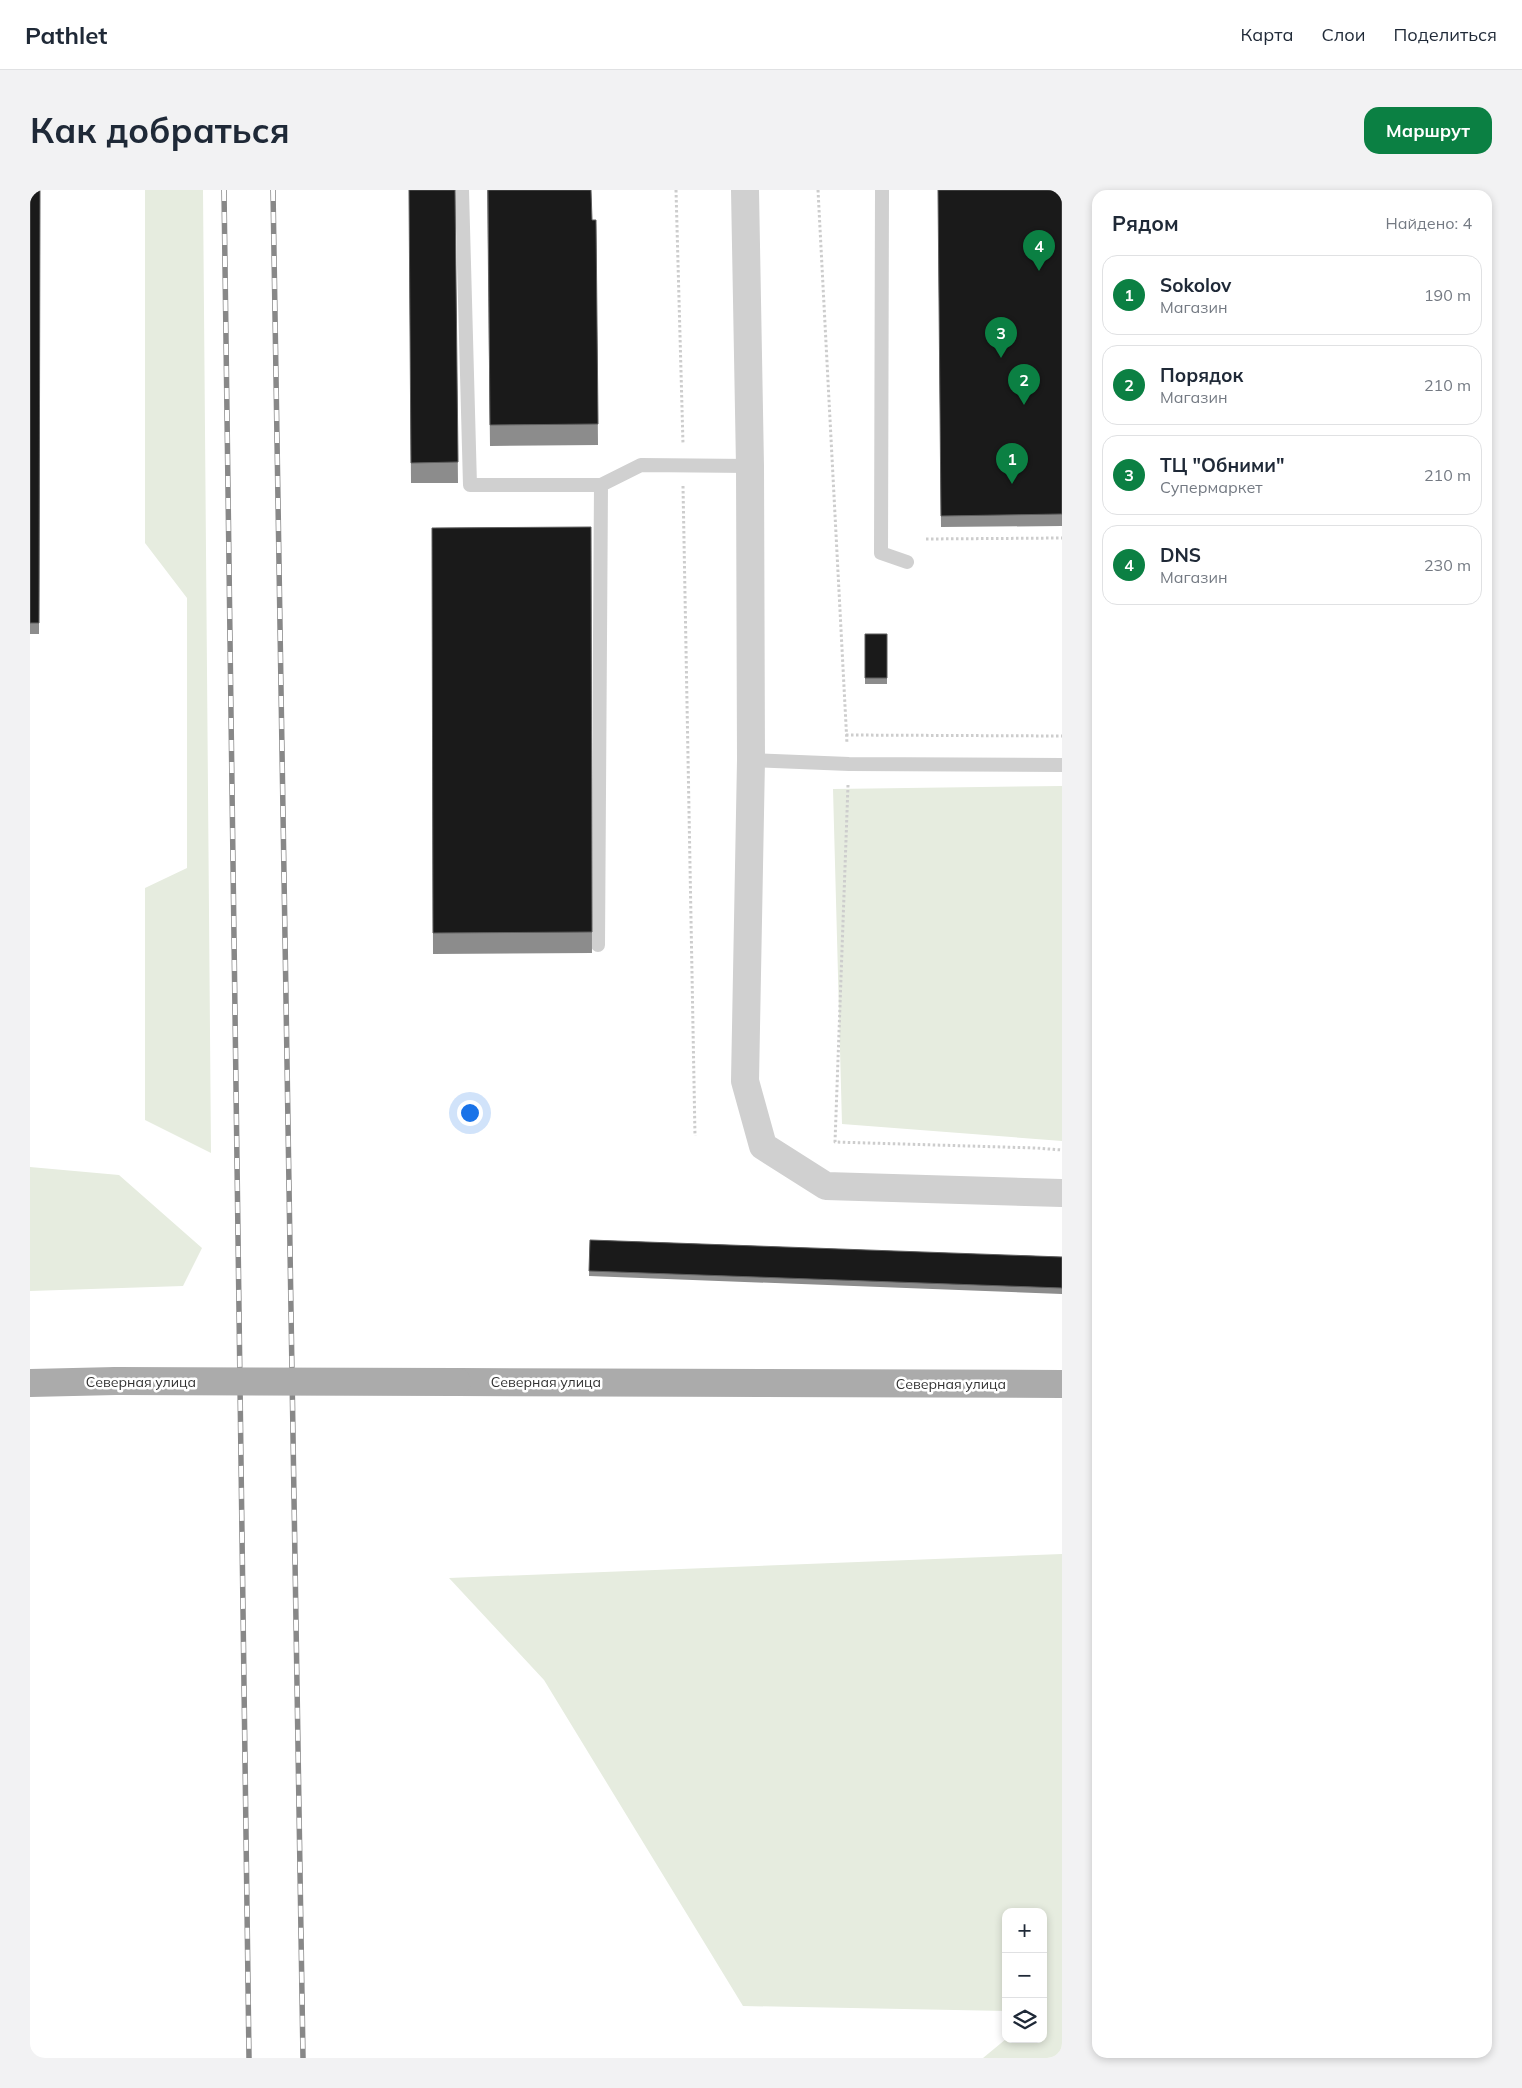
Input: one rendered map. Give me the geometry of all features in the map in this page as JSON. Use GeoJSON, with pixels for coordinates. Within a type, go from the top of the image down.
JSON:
{"type":"FeatureCollection","features":[{"type":"Feature","properties":{"kind":"main road","name":"Северная улица"},"geometry":{"type":"LineString","coordinates":[[30,1383],[116,1381],[1062,1384]]}},
{"type":"Feature","properties":{"kind":"street"},"geometry":{"type":"LineString","coordinates":[[745,190],[750,466],[751,760],[745,1081],[763,1146],[826,1186],[1062,1193]]}},
{"type":"Feature","properties":{"kind":"lane"},"geometry":{"type":"LineString","coordinates":[[462,190],[470,485],[601,485],[641,465],[750,466]]}},
{"type":"Feature","properties":{"kind":"lane"},"geometry":{"type":"LineString","coordinates":[[882,190],[882,554],[907,562]]}},
{"type":"Feature","properties":{"kind":"lane"},"geometry":{"type":"LineString","coordinates":[[598,945],[601,485]]}},
{"type":"Feature","properties":{"kind":"lane"},"geometry":{"type":"LineString","coordinates":[[751,760],[849,764],[1062,765]]}},
{"type":"Feature","properties":{"kind":"path"},"geometry":{"type":"LineString","coordinates":[[676,190],[695,1136]]}},
{"type":"Feature","properties":{"kind":"path"},"geometry":{"type":"LineString","coordinates":[[926,538],[1062,538]]}},
{"type":"Feature","properties":{"kind":"path"},"geometry":{"type":"LineString","coordinates":[[846,735],[1062,736]]}},
{"type":"Feature","properties":{"kind":"shaded area"},"geometry":{"type":"Polygon","coordinates":[[[145,190],[203,190],[211,1153],[145,1120],[145,888],[187,868],[187,598],[145,543],[145,190]]]}},
{"type":"Feature","properties":{"kind":"shaded area"},"geometry":{"type":"Polygon","coordinates":[[[1062,786],[1062,1141],[842,1124],[833,789],[1062,786]]]}},
{"type":"Feature","properties":{"kind":"shaded area"},"geometry":{"type":"Polygon","coordinates":[[[30,1167],[119,1175],[202,1248],[183,1286],[30,1291],[30,1167]]]}},
{"type":"Feature","properties":{"kind":"shaded area"},"geometry":{"type":"Polygon","coordinates":[[[1062,1554],[1062,2058],[983,2058],[1002,2042],[1047,2043],[1047,1908],[1002,1908],[1002,2011],[743,2006],[544,1680],[449,1578],[1062,1554]]]}},
{"type":"Feature","properties":{"kind":"building"},"geometry":{"type":"Polygon","coordinates":[[[30,190],[40,190],[39,623],[30,623],[30,190]]]}},
{"type":"Feature","properties":{"kind":"building"},"geometry":{"type":"Polygon","coordinates":[[[409,190],[455,190],[458,462],[411,463],[409,190]]]}},
{"type":"Feature","properties":{"kind":"building"},"geometry":{"type":"Polygon","coordinates":[[[488,190],[591,190],[592,220],[596,220],[598,424],[490,425],[488,190]]]}},
{"type":"Feature","properties":{"kind":"building"},"geometry":{"type":"Polygon","coordinates":[[[938,190],[1062,190],[1062,514],[941,516],[938,190]]]}},
{"type":"Feature","properties":{"kind":"building"},"geometry":{"type":"Polygon","coordinates":[[[591,527],[592,932],[433,933],[432,528],[591,527]]]}},
{"type":"Feature","properties":{"kind":"building"},"geometry":{"type":"Polygon","coordinates":[[[865,634],[887,634],[887,678],[865,678],[865,634]]]}},
{"type":"Feature","properties":{"kind":"building"},"geometry":{"type":"Polygon","coordinates":[[[590,1240],[1062,1257],[1062,1288],[589,1271],[590,1240]]]}},
{"type":"Feature","properties":{"kind":"railway"},"geometry":{"type":"LineString","coordinates":[[224,190],[249,2058]]}},
{"type":"Feature","properties":{"kind":"railway"},"geometry":{"type":"LineString","coordinates":[[273,190],[303,2058]]}},
{"type":"Feature","properties":{"kind":"place","name":"DNS"},"geometry":{"type":"Point","coordinates":[1039,271]}},
{"type":"Feature","properties":{"kind":"place","name":"ТЦ \"Обними\""},"geometry":{"type":"Point","coordinates":[1001,358]}},
{"type":"Feature","properties":{"kind":"place","name":"Порядок"},"geometry":{"type":"Point","coordinates":[1024,405]}},
{"type":"Feature","properties":{"kind":"place","name":"Sokolov"},"geometry":{"type":"Point","coordinates":[1012,484]}}]}
